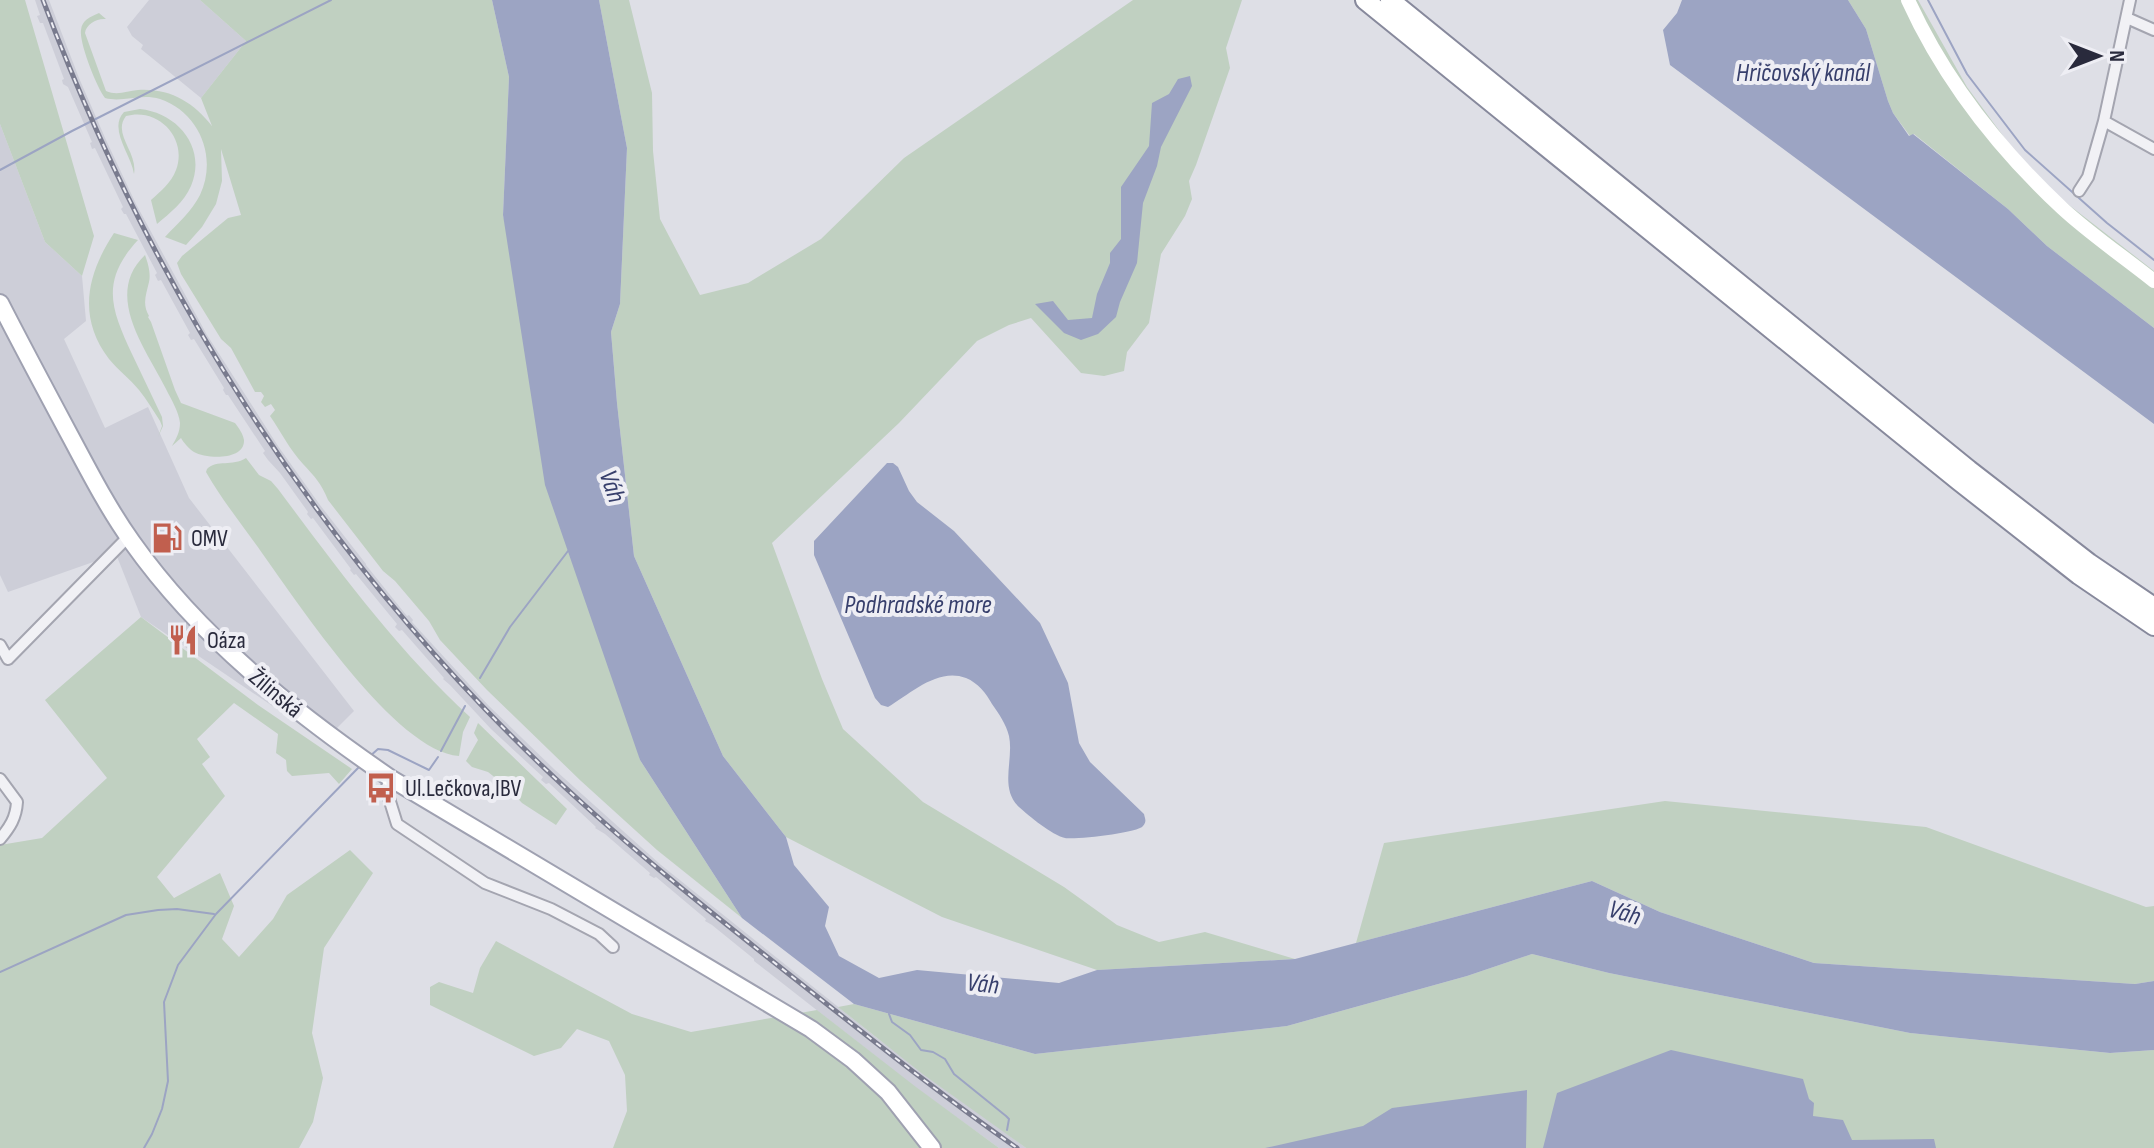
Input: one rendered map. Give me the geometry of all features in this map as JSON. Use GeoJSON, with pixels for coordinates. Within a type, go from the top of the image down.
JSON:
{"type":"FeatureCollection","features":[{"type":"Feature","properties":{"kind":"highway"},"geometry":{"type":"LineString","coordinates":[[1365,0],[1971,491],[2079,575],[2154,626]]}},
{"type":"Feature","properties":{"kind":"highway"},"geometry":{"type":"LineString","coordinates":[[1390,0],[1958,460],[2089,563],[2154,607]]}},
{"type":"Feature","properties":{"kind":"main road"},"geometry":{"type":"LineString","coordinates":[[1908,0],[1956,85],[1999,143],[2063,209],[2154,281]]}},
{"type":"Feature","properties":{"kind":"main road","name":"Žilinská"},"geometry":{"type":"LineString","coordinates":[[0,303],[89,471],[128,537],[193,617],[235,658],[304,717],[390,778],[811,1029],[853,1060],[888,1092],[932,1148]]}},
{"type":"Feature","properties":{"kind":"street"},"geometry":{"type":"LineString","coordinates":[[2079,191],[2088,177],[2104,121],[2130,0]]}},
{"type":"Feature","properties":{"kind":"street"},"geometry":{"type":"LineString","coordinates":[[2127,18],[2154,30]]}},
{"type":"Feature","properties":{"kind":"street"},"geometry":{"type":"LineString","coordinates":[[2104,121],[2154,149]]}},
{"type":"Feature","properties":{"kind":"street"},"geometry":{"type":"LineString","coordinates":[[0,645],[8,659],[128,537]]}},
{"type":"Feature","properties":{"kind":"street"},"geometry":{"type":"LineString","coordinates":[[390,778],[388,795],[397,824],[485,883],[551,909],[599,934],[613,947]]}},
{"type":"Feature","properties":{"kind":"street"},"geometry":{"type":"LineString","coordinates":[[0,779],[17,802],[16,815],[0,839]]}},
{"type":"Feature","properties":{"kind":"shaded area"},"geometry":{"type":"Polygon","coordinates":[[[35,0],[49,0],[79,78],[136,204],[207,335],[320,505],[412,622],[488,705],[661,865],[877,1038],[1026,1148],[999,1148],[915,1087],[754,961],[656,877],[649,875],[549,783],[541,780],[543,777],[491,729],[402,630],[395,627],[397,624],[350,570],[263,453],[265,451],[226,395],[194,339],[191,340],[188,335],[190,333],[161,280],[158,281],[157,273],[121,209],[123,207],[95,148],[92,149],[92,142],[68,87],[63,84],[64,79],[43,23],[37,16],[40,15],[35,0]]]}},
{"type":"Feature","properties":{"kind":"shaded area"},"geometry":{"type":"Polygon","coordinates":[[[149,0],[200,0],[246,41],[201,98],[141,49],[143,45],[127,27],[149,0]]]}},
{"type":"Feature","properties":{"kind":"shaded area"},"geometry":{"type":"Polygon","coordinates":[[[0,124],[45,242],[82,276],[86,321],[64,339],[105,428],[148,407],[189,498],[354,711],[324,741],[141,617],[116,554],[8,592],[0,575],[0,124]]]}},
{"type":"Feature","properties":{"kind":"green space"},"geometry":{"type":"Polygon","coordinates":[[[0,0],[25,0],[94,236],[82,276],[45,242],[0,124],[0,0]]]}},
{"type":"Feature","properties":{"kind":"green space"},"geometry":{"type":"Polygon","coordinates":[[[200,0],[492,0],[509,77],[503,215],[640,760],[742,918],[657,850],[581,781],[440,640],[429,621],[383,571],[294,453],[270,416],[275,410],[271,404],[265,407],[261,402],[264,396],[261,392],[255,392],[231,348],[221,339],[181,274],[177,263],[182,256],[228,218],[241,215],[221,149],[222,181],[216,204],[202,227],[186,245],[165,237],[189,212],[200,195],[207,166],[201,138],[185,114],[160,99],[105,98],[89,65],[81,30],[85,21],[99,13],[106,19],[92,22],[85,33],[106,91],[150,90],[170,94],[197,110],[212,126],[201,98],[246,41],[200,0]]]}},
{"type":"Feature","properties":{"kind":"green space"},"geometry":{"type":"Polygon","coordinates":[[[599,0],[629,0],[652,93],[653,151],[660,219],[700,295],[748,283],[821,239],[904,158],[1133,0],[1242,0],[1226,48],[1230,68],[1189,181],[1192,199],[1161,254],[1149,323],[1127,352],[1124,371],[1104,376],[1081,373],[1031,318],[1009,325],[977,341],[899,423],[772,543],[843,729],[923,802],[1064,887],[1117,925],[1159,942],[1205,932],[1295,959],[1097,970],[942,917],[786,837],[723,756],[634,556],[611,332],[620,304],[627,148],[599,0]]]}},
{"type":"Feature","properties":{"kind":"green space"},"geometry":{"type":"Polygon","coordinates":[[[1848,0],[1918,0],[1967,87],[2012,148],[2060,198],[2154,271],[2154,328],[2047,246],[2008,209],[1914,134],[1910,136],[1893,113],[1866,29],[1848,0]]]}},
{"type":"Feature","properties":{"kind":"green space"},"geometry":{"type":"Polygon","coordinates":[[[140,109],[166,117],[177,125],[192,146],[195,158],[195,172],[188,192],[157,224],[151,200],[174,175],[179,158],[178,147],[174,136],[159,121],[138,114],[126,116],[122,130],[134,174],[118,126],[124,112],[140,109]]]}},
{"type":"Feature","properties":{"kind":"green space"},"geometry":{"type":"Polygon","coordinates":[[[114,233],[138,240],[118,269],[113,296],[125,338],[162,417],[163,426],[158,437],[162,426],[160,421],[139,390],[109,359],[92,327],[89,296],[92,280],[114,233]]]}},
{"type":"Feature","properties":{"kind":"green space"},"geometry":{"type":"Polygon","coordinates":[[[145,255],[150,276],[145,299],[148,317],[175,390],[181,403],[235,423],[244,440],[243,447],[232,455],[215,457],[194,452],[181,438],[172,446],[179,429],[178,414],[139,340],[128,304],[128,287],[133,271],[145,255]]]}},
{"type":"Feature","properties":{"kind":"green space"},"geometry":{"type":"Polygon","coordinates":[[[246,458],[259,475],[278,489],[393,636],[470,717],[463,732],[459,756],[434,748],[407,730],[378,703],[324,638],[233,513],[206,472],[215,464],[246,458]]]}},
{"type":"Feature","properties":{"kind":"green space"},"geometry":{"type":"Polygon","coordinates":[[[141,617],[258,705],[352,769],[339,784],[329,773],[292,776],[287,771],[286,760],[276,753],[278,734],[234,703],[197,739],[210,757],[202,764],[225,796],[157,877],[174,898],[220,873],[234,906],[222,939],[239,957],[273,919],[287,895],[350,850],[373,873],[324,948],[312,1033],[323,1078],[313,1122],[299,1148],[0,1148],[0,845],[42,838],[107,778],[45,700],[141,617]]]}},
{"type":"Feature","properties":{"kind":"green space"},"geometry":{"type":"Polygon","coordinates":[[[478,723],[567,809],[556,825],[522,803],[488,772],[472,767],[466,761],[478,740],[474,733],[478,723]]]}},
{"type":"Feature","properties":{"kind":"green space"},"geometry":{"type":"Polygon","coordinates":[[[1665,801],[1926,827],[2146,907],[2154,906],[2154,981],[2135,984],[1814,963],[1660,912],[1592,881],[1356,943],[1384,843],[1665,801]]]}},
{"type":"Feature","properties":{"kind":"green space"},"geometry":{"type":"Polygon","coordinates":[[[496,941],[632,1014],[691,1032],[817,1010],[999,1148],[613,1148],[627,1111],[625,1075],[609,1041],[577,1029],[561,1048],[534,1056],[430,1005],[430,987],[439,982],[473,993],[480,968],[496,941]]]}},
{"type":"Feature","properties":{"kind":"green space"},"geometry":{"type":"Polygon","coordinates":[[[1532,954],[1609,973],[1910,1033],[2110,1053],[2154,1050],[2154,1148],[1026,1148],[924,1075],[838,1007],[854,1004],[1035,1054],[1287,1026],[1467,976],[1532,954]]]}},
{"type":"Feature","properties":{"kind":"water","name":"Váh"},"geometry":{"type":"Polygon","coordinates":[[[492,0],[599,0],[627,148],[620,304],[611,332],[634,556],[723,756],[786,837],[794,865],[829,907],[825,926],[839,956],[879,978],[917,970],[1059,983],[1097,970],[1295,959],[1592,881],[1660,912],[1814,963],[2135,984],[2154,981],[2154,1050],[2110,1053],[1910,1033],[1609,973],[1532,954],[1467,976],[1287,1026],[1035,1054],[854,1004],[742,918],[640,760],[545,485],[503,215],[509,77],[492,0]]]}},
{"type":"Feature","properties":{"kind":"water","name":"Hričovský kanál"},"geometry":{"type":"Polygon","coordinates":[[[1682,0],[1848,0],[1866,29],[1893,113],[1909,136],[1913,134],[2008,209],[2047,246],[2154,328],[2154,424],[1670,65],[1663,30],[1677,13],[1682,0]]]}},
{"type":"Feature","properties":{"kind":"water"},"geometry":{"type":"Polygon","coordinates":[[[1190,76],[1192,86],[1161,147],[1143,203],[1137,263],[1116,317],[1098,334],[1081,340],[1064,333],[1035,304],[1053,301],[1068,320],[1092,318],[1097,294],[1110,263],[1110,253],[1121,239],[1121,187],[1149,146],[1152,103],[1169,94],[1178,79],[1190,76]]]}},
{"type":"Feature","properties":{"kind":"water","name":"Podhradské more"},"geometry":{"type":"Polygon","coordinates":[[[887,463],[898,467],[917,502],[954,531],[1040,623],[1068,683],[1079,743],[1090,762],[1144,814],[1145,821],[1139,829],[1065,838],[1047,829],[1019,807],[1008,783],[1010,745],[1006,727],[984,692],[966,678],[945,676],[935,679],[888,707],[875,698],[814,555],[814,541],[887,463]]]}},
{"type":"Feature","properties":{"kind":"water"},"geometry":{"type":"Polygon","coordinates":[[[1671,1050],[1803,1079],[1809,1099],[1814,1103],[1813,1116],[1843,1120],[1852,1140],[1934,1139],[1936,1148],[1543,1148],[1557,1093],[1671,1050]]]}},
{"type":"Feature","properties":{"kind":"water"},"geometry":{"type":"Polygon","coordinates":[[[1527,1090],[1526,1148],[1265,1148],[1363,1126],[1392,1108],[1527,1090]]]}},
{"type":"Feature","properties":{"kind":"waterway"},"geometry":{"type":"LineString","coordinates":[[0,170],[331,0]]}},
{"type":"Feature","properties":{"kind":"waterway"},"geometry":{"type":"LineString","coordinates":[[1928,0],[1967,74],[2025,150],[2154,260]]}},
{"type":"Feature","properties":{"kind":"waterway"},"geometry":{"type":"LineString","coordinates":[[480,678],[510,627],[568,551]]}},
{"type":"Feature","properties":{"kind":"waterway"},"geometry":{"type":"LineString","coordinates":[[441,751],[465,706]]}},
{"type":"Feature","properties":{"kind":"waterway"},"geometry":{"type":"LineString","coordinates":[[369,757],[378,749],[388,750],[429,770],[438,757]]}},
{"type":"Feature","properties":{"kind":"waterway"},"geometry":{"type":"LineString","coordinates":[[144,1148],[162,1109],[168,1081],[164,1002],[178,965],[216,914],[359,767]]}},
{"type":"Feature","properties":{"kind":"waterway"},"geometry":{"type":"LineString","coordinates":[[0,972],[126,915],[177,909],[214,914]]}},
{"type":"Feature","properties":{"kind":"waterway"},"geometry":{"type":"LineString","coordinates":[[889,1014],[892,1022],[910,1035],[921,1050],[945,1059],[954,1074],[1006,1116],[1009,1119],[1007,1130]]}},
{"type":"Feature","properties":{"kind":"railway"},"geometry":{"type":"LineString","coordinates":[[43,0],[86,107],[135,210],[189,311],[248,409],[312,503],[382,593],[457,680],[599,818],[693,898],[846,1019],[1017,1148]]}},
{"type":"Feature","properties":{"kind":"place","name":"OMV"},"geometry":{"type":"Point","coordinates":[167,538]}},
{"type":"Feature","properties":{"kind":"place","name":"Oáza"},"geometry":{"type":"Point","coordinates":[183,640]}},
{"type":"Feature","properties":{"kind":"place","name":"Ul.Lečkova,IBV"},"geometry":{"type":"Point","coordinates":[381,788]}}]}
